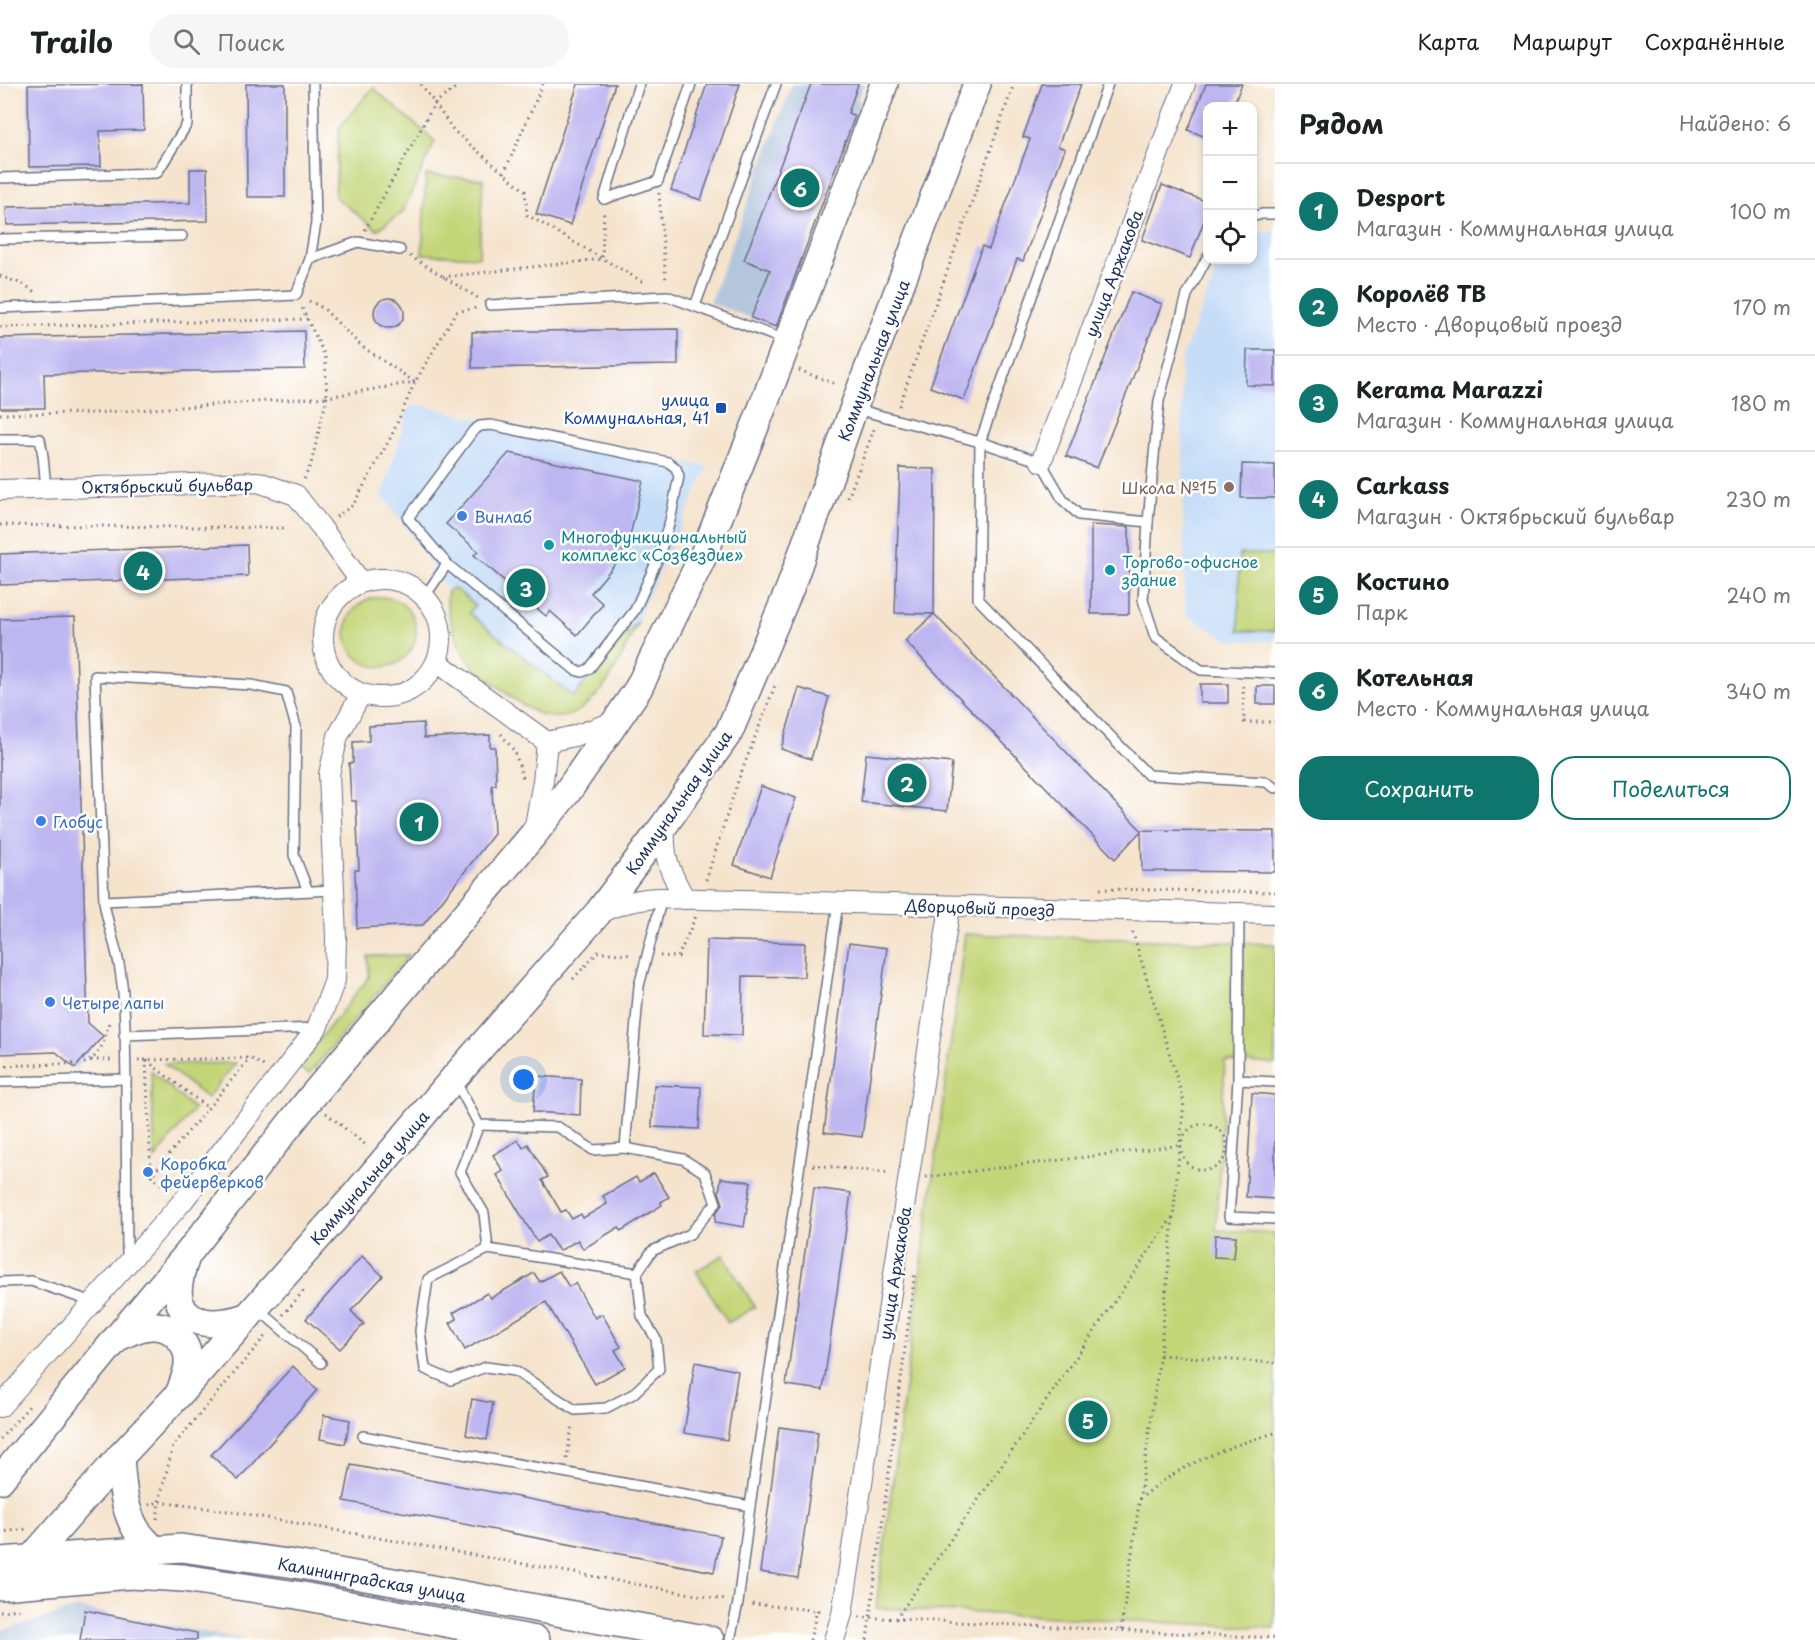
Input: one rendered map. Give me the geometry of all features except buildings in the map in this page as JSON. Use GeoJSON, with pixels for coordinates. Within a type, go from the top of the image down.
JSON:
{"type":"FeatureCollection","features":[{"type":"Feature","properties":{"kind":"main road","name":"Коммунальная улица"},"geometry":{"type":"LineString","coordinates":[[0,1480],[186,1256],[309,1100],[533,835],[568,791],[638,689],[704,554],[788,341],[884,84]]}},
{"type":"Feature","properties":{"kind":"main road","name":"Коммунальная улица"},"geometry":{"type":"LineString","coordinates":[[32,1559],[120,1457],[180,1393],[351,1200],[598,913],[665,824],[729,732],[790,588],[853,408],[977,84]]}},
{"type":"Feature","properties":{"kind":"main road","name":"Коммунальная улица"},"geometry":{"type":"LineString","coordinates":[[186,1256],[180,1273],[179,1291],[180,1303],[186,1313],[198,1321],[230,1323],[251,1312]]}},
{"type":"Feature","properties":{"kind":"main road","name":"Коммунальная улица"},"geometry":{"type":"LineString","coordinates":[[116,1339],[136,1328],[157,1326],[174,1331],[186,1347],[188,1363],[180,1393]]}},
{"type":"Feature","properties":{"kind":"main road"},"geometry":{"type":"LineString","coordinates":[[120,1457],[127,1509],[137,1531],[153,1549]]}},
{"type":"Feature","properties":{"kind":"main road","name":"Калининградская улица"},"geometry":{"type":"LineString","coordinates":[[32,1559],[181,1548],[244,1556],[710,1640]]}},
{"type":"Feature","properties":{"kind":"main road"},"geometry":{"type":"LineString","coordinates":[[7,1584],[32,1559]]}},
{"type":"Feature","properties":{"kind":"main road","name":"Калининградская улица"},"geometry":{"type":"LineString","coordinates":[[7,1584],[131,1575],[183,1578],[297,1595],[536,1640]]}},
{"type":"Feature","properties":{"kind":"street","name":"улица Аржакова"},"geometry":{"type":"LineString","coordinates":[[1041,462],[1185,84]]}},
{"type":"Feature","properties":{"kind":"street","name":"Октябрьский бульвар"},"geometry":{"type":"LineString","coordinates":[[0,490],[258,482],[296,495]]}},
{"type":"Feature","properties":{"kind":"street"},"geometry":{"type":"LineString","coordinates":[[296,495],[360,581]]}},
{"type":"Feature","properties":{"kind":"street"},"geometry":{"type":"LineString","coordinates":[[382,578],[404,583],[425,596],[437,614],[442,638],[437,662],[425,680],[397,696],[361,694],[342,682],[329,664],[323,641],[328,614],[339,597],[360,581],[382,578]]}},
{"type":"Feature","properties":{"kind":"street"},"geometry":{"type":"LineString","coordinates":[[437,662],[547,742],[617,721]]}},
{"type":"Feature","properties":{"kind":"street"},"geometry":{"type":"LineString","coordinates":[[0,1407],[183,1201],[317,1028],[335,980],[336,937],[329,774],[338,736],[361,694]]}},
{"type":"Feature","properties":{"kind":"street","name":"Коммунальная улица"},"geometry":{"type":"LineString","coordinates":[[533,835],[547,742]]}},
{"type":"Feature","properties":{"kind":"street"},"geometry":{"type":"LineString","coordinates":[[665,824],[664,845],[669,871],[693,899]]}},
{"type":"Feature","properties":{"kind":"street","name":"Дворцовый проезд"},"geometry":{"type":"LineString","coordinates":[[598,913],[624,902],[662,898],[1275,914]]}},
{"type":"Feature","properties":{"kind":"street","name":"улица Аржакова"},"geometry":{"type":"LineString","coordinates":[[834,1640],[842,1614],[950,906]]}},
{"type":"Feature","properties":{"kind":"lane"},"geometry":{"type":"LineString","coordinates":[[0,178],[157,173],[187,124],[187,84]]}},
{"type":"Feature","properties":{"kind":"lane"},"geometry":{"type":"LineString","coordinates":[[0,308],[296,295],[310,260],[316,223],[313,84]]}},
{"type":"Feature","properties":{"kind":"lane"},"geometry":{"type":"LineString","coordinates":[[604,199],[639,84]]}},
{"type":"Feature","properties":{"kind":"lane"},"geometry":{"type":"LineString","coordinates":[[604,199],[658,181],[691,84]]}},
{"type":"Feature","properties":{"kind":"lane"},"geometry":{"type":"LineString","coordinates":[[695,306],[776,84]]}},
{"type":"Feature","properties":{"kind":"lane"},"geometry":{"type":"LineString","coordinates":[[1108,84],[980,442],[978,600],[1148,775],[1266,782],[1275,788]]}},
{"type":"Feature","properties":{"kind":"lane"},"geometry":{"type":"LineString","coordinates":[[1257,216],[1275,214]]}},
{"type":"Feature","properties":{"kind":"lane"},"geometry":{"type":"LineString","coordinates":[[0,239],[182,236]]}},
{"type":"Feature","properties":{"kind":"lane"},"geometry":{"type":"LineString","coordinates":[[310,260],[358,242],[400,250]]}},
{"type":"Feature","properties":{"kind":"lane"},"geometry":{"type":"LineString","coordinates":[[1204,264],[1187,295],[1159,401],[1143,600],[1155,637],[1201,670],[1275,673]]}},
{"type":"Feature","properties":{"kind":"lane"},"geometry":{"type":"LineString","coordinates":[[490,305],[667,296],[788,341]]}},
{"type":"Feature","properties":{"kind":"lane"},"geometry":{"type":"LineString","coordinates":[[853,408],[980,442],[1041,462],[1062,500],[1079,515],[1148,522]]}},
{"type":"Feature","properties":{"kind":"lane"},"geometry":{"type":"LineString","coordinates":[[491,425],[668,462],[676,468],[679,476],[670,521],[658,558],[636,610],[589,669],[582,672],[574,670],[447,564],[408,518],[473,431],[480,426],[491,425]]}},
{"type":"Feature","properties":{"kind":"lane"},"geometry":{"type":"LineString","coordinates":[[0,439],[40,439],[44,456],[46,488]]}},
{"type":"Feature","properties":{"kind":"lane"},"geometry":{"type":"LineString","coordinates":[[425,596],[447,564]]}},
{"type":"Feature","properties":{"kind":"lane"},"geometry":{"type":"LineString","coordinates":[[128,1263],[123,990],[104,901],[95,676],[251,685],[286,692],[296,727],[294,855],[308,891]]}},
{"type":"Feature","properties":{"kind":"lane"},"geometry":{"type":"LineString","coordinates":[[104,901],[333,890]]}},
{"type":"Feature","properties":{"kind":"lane"},"geometry":{"type":"LineString","coordinates":[[625,1148],[639,986],[662,898]]}},
{"type":"Feature","properties":{"kind":"lane"},"geometry":{"type":"LineString","coordinates":[[730,1640],[738,1603],[750,1506],[838,903]]}},
{"type":"Feature","properties":{"kind":"lane"},"geometry":{"type":"LineString","coordinates":[[1239,914],[1238,1080],[1229,1217],[1275,1220]]}},
{"type":"Feature","properties":{"kind":"lane"},"geometry":{"type":"LineString","coordinates":[[124,1035],[317,1028]]}},
{"type":"Feature","properties":{"kind":"lane"},"geometry":{"type":"LineString","coordinates":[[454,1078],[479,1125]]}},
{"type":"Feature","properties":{"kind":"lane"},"geometry":{"type":"LineString","coordinates":[[0,1082],[126,1079]]}},
{"type":"Feature","properties":{"kind":"lane"},"geometry":{"type":"LineString","coordinates":[[1238,1080],[1275,1082]]}},
{"type":"Feature","properties":{"kind":"lane"},"geometry":{"type":"LineString","coordinates":[[479,1125],[558,1127],[593,1150],[625,1148],[683,1159],[705,1173],[716,1203],[690,1234],[652,1251],[637,1273],[642,1316],[656,1339],[659,1369],[633,1394],[606,1408],[575,1410],[515,1371],[486,1367],[451,1380],[425,1370],[420,1331],[428,1279],[488,1249],[637,1273]]}},
{"type":"Feature","properties":{"kind":"lane"},"geometry":{"type":"LineString","coordinates":[[479,1125],[460,1172],[484,1213],[488,1249]]}},
{"type":"Feature","properties":{"kind":"lane"},"geometry":{"type":"LineString","coordinates":[[0,1281],[31,1281],[93,1302]]}},
{"type":"Feature","properties":{"kind":"lane"},"geometry":{"type":"LineString","coordinates":[[251,1312],[321,1363]]}},
{"type":"Feature","properties":{"kind":"lane"},"geometry":{"type":"LineString","coordinates":[[363,1436],[750,1506]]}},
{"type":"Feature","properties":{"kind":"path"},"geometry":{"type":"LineString","coordinates":[[421,84],[454,131],[525,191],[527,215],[667,296]]}},
{"type":"Feature","properties":{"kind":"path"},"geometry":{"type":"LineString","coordinates":[[358,242],[435,103],[461,84]]}},
{"type":"Feature","properties":{"kind":"path"},"geometry":{"type":"LineString","coordinates":[[504,173],[543,84]]}},
{"type":"Feature","properties":{"kind":"path"},"geometry":{"type":"LineString","coordinates":[[898,408],[1014,84]]}},
{"type":"Feature","properties":{"kind":"path"},"geometry":{"type":"LineString","coordinates":[[658,181],[667,296]]}},
{"type":"Feature","properties":{"kind":"path"},"geometry":{"type":"LineString","coordinates":[[602,259],[604,199]]}},
{"type":"Feature","properties":{"kind":"path"},"geometry":{"type":"LineString","coordinates":[[400,250],[490,305]]}},
{"type":"Feature","properties":{"kind":"path"},"geometry":{"type":"LineString","coordinates":[[443,277],[602,259]]}},
{"type":"Feature","properties":{"kind":"path"},"geometry":{"type":"LineString","coordinates":[[296,295],[326,356],[327,397],[311,464],[296,495]]}},
{"type":"Feature","properties":{"kind":"path"},"geometry":{"type":"LineString","coordinates":[[296,295],[323,308],[361,346],[415,382]]}},
{"type":"Feature","properties":{"kind":"path"},"geometry":{"type":"LineString","coordinates":[[334,518],[353,505],[392,437],[415,382],[456,312],[490,305]]}},
{"type":"Feature","properties":{"kind":"path"},"geometry":{"type":"LineString","coordinates":[[0,327],[308,319]]}},
{"type":"Feature","properties":{"kind":"path"},"geometry":{"type":"LineString","coordinates":[[0,414],[93,412],[327,397],[415,382]]}},
{"type":"Feature","properties":{"kind":"path"},"geometry":{"type":"LineString","coordinates":[[846,502],[875,427],[890,432],[895,419]]}},
{"type":"Feature","properties":{"kind":"path"},"geometry":{"type":"LineString","coordinates":[[0,525],[287,528]]}},
{"type":"Feature","properties":{"kind":"path"},"geometry":{"type":"LineString","coordinates":[[1242,672],[1244,722],[1275,722]]}},
{"type":"Feature","properties":{"kind":"path"},"geometry":{"type":"LineString","coordinates":[[693,899],[780,675]]}},
{"type":"Feature","properties":{"kind":"path"},"geometry":{"type":"LineString","coordinates":[[1121,1630],[1160,1355],[1184,1102],[1132,930]]}},
{"type":"Feature","properties":{"kind":"path"},"geometry":{"type":"LineString","coordinates":[[0,1066],[86,1063],[101,1048],[110,1018]]}},
{"type":"Feature","properties":{"kind":"path"},"geometry":{"type":"LineString","coordinates":[[91,1060],[250,1058],[280,1076]]}},
{"type":"Feature","properties":{"kind":"path"},"geometry":{"type":"LineString","coordinates":[[146,1060],[151,1176],[250,1058]]}},
{"type":"Feature","properties":{"kind":"path"},"geometry":{"type":"LineString","coordinates":[[146,1060],[208,1108]]}},
{"type":"Feature","properties":{"kind":"path"},"geometry":{"type":"LineString","coordinates":[[309,1100],[384,1160]]}},
{"type":"Feature","properties":{"kind":"path"},"geometry":{"type":"LineString","coordinates":[[1208,1125],[1215,1127],[1225,1138],[1226,1153],[1223,1161],[1217,1166],[1210,1170],[1203,1170],[1189,1165],[1184,1159],[1180,1145],[1183,1137],[1193,1126],[1208,1125]]}},
{"type":"Feature","properties":{"kind":"path"},"geometry":{"type":"LineString","coordinates":[[800,1164],[928,1177],[1180,1145]]}},
{"type":"Feature","properties":{"kind":"path"},"geometry":{"type":"LineString","coordinates":[[896,1619],[1173,1216]]}},
{"type":"Feature","properties":{"kind":"path"},"geometry":{"type":"LineString","coordinates":[[867,1640],[868,1618],[916,1270]]}},
{"type":"Feature","properties":{"kind":"path"},"geometry":{"type":"LineString","coordinates":[[1160,1355],[1275,1363]]}},
{"type":"Feature","properties":{"kind":"path"},"geometry":{"type":"LineString","coordinates":[[564,1472],[575,1410]]}},
{"type":"Feature","properties":{"kind":"path"},"geometry":{"type":"LineString","coordinates":[[1138,1501],[1164,1479],[1192,1463],[1237,1444],[1275,1432]]}},
{"type":"Feature","properties":{"kind":"path"},"geometry":{"type":"LineString","coordinates":[[159,1502],[228,1511],[738,1603],[817,1610],[868,1618],[1275,1638]]}},
{"type":"Feature","properties":{"kind":"path"},"geometry":{"type":"LineString","coordinates":[[0,1611],[7,1584]]}},
{"type":"Feature","properties":{"kind":"path"},"geometry":{"type":"LineString","coordinates":[[810,1640],[817,1610]]}},
{"type":"Feature","properties":{"kind":"shaded area"},"geometry":{"type":"Polygon","coordinates":[[[792,84],[863,84],[857,100],[861,102],[776,327],[710,303],[792,84]]]}},
{"type":"Feature","properties":{"kind":"shaded area","name":"Школа №15"},"geometry":{"type":"Polygon","coordinates":[[[1275,231],[1275,641],[1230,641],[1185,615],[1181,360],[1219,264],[1257,264],[1257,232],[1275,231]]]}},
{"type":"Feature","properties":{"kind":"shaded area"},"geometry":{"type":"Polygon","coordinates":[[[421,405],[708,467],[611,677],[597,695],[580,710],[568,715],[551,717],[536,714],[521,705],[472,665],[462,650],[449,610],[448,591],[382,496],[408,410],[413,406],[421,405]]]}},
{"type":"Feature","properties":{"kind":"shaded area"},"geometry":{"type":"Polygon","coordinates":[[[78,1608],[245,1640],[0,1640],[0,1631],[78,1608]]]}},
{"type":"Feature","properties":{"kind":"green space"},"geometry":{"type":"Polygon","coordinates":[[[373,88],[435,141],[402,213],[377,230],[335,197],[339,128],[373,88]]]}},
{"type":"Feature","properties":{"kind":"green space"},"geometry":{"type":"Polygon","coordinates":[[[426,175],[483,179],[479,257],[422,254],[426,175]]]}},
{"type":"Feature","properties":{"kind":"green space"},"geometry":{"type":"Polygon","coordinates":[[[1239,554],[1275,554],[1275,631],[1239,631],[1239,554]]]}},
{"type":"Feature","properties":{"kind":"green space"},"geometry":{"type":"Polygon","coordinates":[[[457,590],[475,605],[469,613],[573,697],[638,621],[608,681],[591,701],[569,715],[546,716],[515,700],[479,672],[466,658],[450,618],[447,599],[448,591],[457,590]]]}},
{"type":"Feature","properties":{"kind":"green space"},"geometry":{"type":"Polygon","coordinates":[[[374,597],[388,597],[401,603],[410,612],[416,625],[414,645],[406,657],[388,667],[374,667],[361,661],[352,652],[346,639],[346,625],[352,612],[361,603],[374,597]]]}},
{"type":"Feature","properties":{"kind":"green space"},"geometry":{"type":"Polygon","coordinates":[[[965,934],[1275,944],[1275,1064],[1225,1061],[1216,1230],[1275,1233],[1275,1628],[876,1608],[965,934]]]}},
{"type":"Feature","properties":{"kind":"green space"},"geometry":{"type":"Polygon","coordinates":[[[409,955],[309,1074],[298,1067],[369,977],[368,956],[409,955]]]}},
{"type":"Feature","properties":{"kind":"green space"},"geometry":{"type":"Polygon","coordinates":[[[236,1063],[207,1098],[164,1064],[236,1063]]]}},
{"type":"Feature","properties":{"kind":"green space"},"geometry":{"type":"Polygon","coordinates":[[[151,1071],[194,1109],[155,1159],[151,1071]]]}},
{"type":"Feature","properties":{"kind":"green space"},"geometry":{"type":"Polygon","coordinates":[[[723,1255],[755,1307],[728,1323],[696,1271],[723,1255]]]}},
{"type":"Feature","properties":{"kind":"place","name":"Котельная"},"geometry":{"type":"Point","coordinates":[800,188]}},
{"type":"Feature","properties":{"kind":"place","name":"улица Коммунальная, 41"},"geometry":{"type":"Point","coordinates":[721,408]}},
{"type":"Feature","properties":{"kind":"place","name":"Школа №15"},"geometry":{"type":"Point","coordinates":[1229,487]}},
{"type":"Feature","properties":{"kind":"place","name":"Винлаб"},"geometry":{"type":"Point","coordinates":[462,516]}},
{"type":"Feature","properties":{"kind":"place","name":"Многофункциональный комплекс «Созвездие»"},"geometry":{"type":"Point","coordinates":[549,545]}},
{"type":"Feature","properties":{"kind":"place","name":"Торгово-офисное здание"},"geometry":{"type":"Point","coordinates":[1110,570]}},
{"type":"Feature","properties":{"kind":"place","name":"Carkass"},"geometry":{"type":"Point","coordinates":[143,571]}},
{"type":"Feature","properties":{"kind":"place","name":"Kerama Marazzi"},"geometry":{"type":"Point","coordinates":[526,588]}},
{"type":"Feature","properties":{"kind":"place","name":"Королёв ТВ"},"geometry":{"type":"Point","coordinates":[907,783]}},
{"type":"Feature","properties":{"kind":"place","name":"Глобус"},"geometry":{"type":"Point","coordinates":[41,821]}},
{"type":"Feature","properties":{"kind":"place","name":"Desport"},"geometry":{"type":"Point","coordinates":[419,822]}},
{"type":"Feature","properties":{"kind":"place","name":"Четыре лапы"},"geometry":{"type":"Point","coordinates":[50,1002]}},
{"type":"Feature","properties":{"kind":"place","name":"Коробка фейерверков"},"geometry":{"type":"Point","coordinates":[148,1172]}},
{"type":"Feature","properties":{"kind":"place","name":"Костино"},"geometry":{"type":"Point","coordinates":[1088,1420]}}]}
